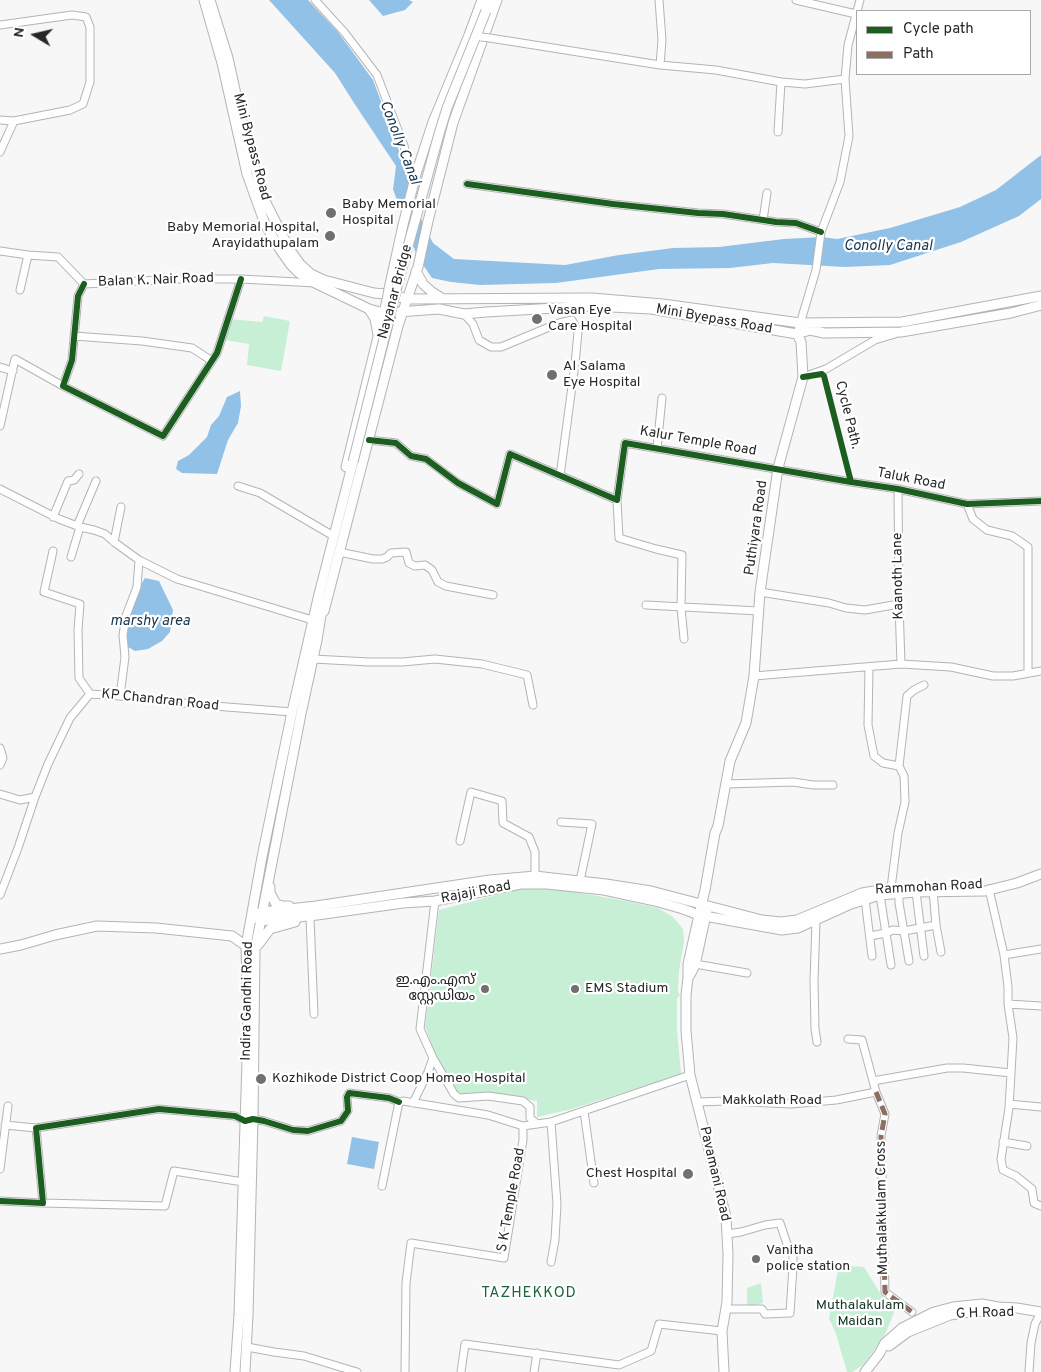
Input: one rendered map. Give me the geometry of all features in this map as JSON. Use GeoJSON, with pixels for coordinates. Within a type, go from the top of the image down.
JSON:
{"type":"FeatureCollection","features":[{"type":"Feature","properties":{"kind":"main road","name":"Mini Bypass Road"},"geometry":{"type":"LineString","coordinates":[[204,0],[222,63],[247,176],[265,224],[279,248],[299,273],[317,280],[369,309],[384,313]]}},
{"type":"Feature","properties":{"kind":"main road","name":"Mini Bypass Road"},"geometry":{"type":"LineString","coordinates":[[210,0],[228,58],[246,135],[266,202],[290,250],[300,264],[317,280],[408,299],[592,298],[663,304],[800,324],[902,322],[1041,296]]}},
{"type":"Feature","properties":{"kind":"main road"},"geometry":{"type":"LineString","coordinates":[[313,640],[309,619],[416,174],[433,122],[482,0]]}},
{"type":"Feature","properties":{"kind":"main road","name":"Nayanar Bridge"},"geometry":{"type":"LineString","coordinates":[[353,462],[399,278],[439,134],[447,108],[490,0]]}},
{"type":"Feature","properties":{"kind":"main road"},"geometry":{"type":"LineString","coordinates":[[313,640],[339,552],[403,311],[417,269],[453,123],[497,0]]}},
{"type":"Feature","properties":{"kind":"main road"},"geometry":{"type":"LineString","coordinates":[[423,152],[428,147],[434,146],[439,149],[443,161]]}},
{"type":"Feature","properties":{"kind":"main road"},"geometry":{"type":"LineString","coordinates":[[247,176],[256,172]]}},
{"type":"Feature","properties":{"kind":"main road"},"geometry":{"type":"LineString","coordinates":[[417,269],[423,284],[442,298]]}},
{"type":"Feature","properties":{"kind":"main road","name":"Mini Byepass Road"},"geometry":{"type":"LineString","coordinates":[[384,313],[439,309],[464,314],[591,306],[651,309],[797,334],[810,330],[824,333],[902,332],[1012,313],[1041,305]]}},
{"type":"Feature","properties":{"kind":"main road"},"geometry":{"type":"LineString","coordinates":[[369,309],[375,320],[378,338]]}},
{"type":"Feature","properties":{"kind":"main road","name":"Puthiyara Road"},"geometry":{"type":"LineString","coordinates":[[702,915],[715,833],[718,826],[730,761],[746,723],[754,676],[760,592],[778,468],[803,377],[801,342],[797,334]]}},
{"type":"Feature","properties":{"kind":"main road","name":"Indira Gandhi Road"},"geometry":{"type":"LineString","coordinates":[[235,1372],[244,1315],[252,915],[292,712],[313,640],[324,578],[353,462]]}},
{"type":"Feature","properties":{"kind":"main road","name":"Indira Gandhi Road"},"geometry":{"type":"LineString","coordinates":[[251,948],[261,916],[270,874],[313,659],[313,640]]}},
{"type":"Feature","properties":{"kind":"main road","name":"Rammohan Road"},"geometry":{"type":"LineString","coordinates":[[702,915],[782,930],[798,928],[891,888],[984,886],[1016,879],[1041,870]]}},
{"type":"Feature","properties":{"kind":"main road"},"geometry":{"type":"LineString","coordinates":[[270,874],[270,893],[276,904],[315,913]]}},
{"type":"Feature","properties":{"kind":"main road","name":"Rammohan Road"},"geometry":{"type":"LineString","coordinates":[[315,913],[490,880],[535,876],[651,892],[762,920],[781,922],[797,920],[854,895],[989,890],[1017,883],[1041,874]]}},
{"type":"Feature","properties":{"kind":"main road","name":"Rajaji Road"},"geometry":{"type":"LineString","coordinates":[[252,915],[315,913],[435,901],[521,884],[547,884],[604,890],[683,908],[702,915]]}},
{"type":"Feature","properties":{"kind":"main road"},"geometry":{"type":"LineString","coordinates":[[0,949],[97,926],[135,926],[232,936],[251,948],[270,929],[315,913]]}},
{"type":"Feature","properties":{"kind":"main road","name":"Pavamani Road"},"geometry":{"type":"LineString","coordinates":[[688,978],[695,964],[702,915]]}},
{"type":"Feature","properties":{"kind":"main road","name":"Pavamani Road"},"geometry":{"type":"LineString","coordinates":[[702,915],[688,964],[686,1031],[690,1075],[726,1217],[728,1275],[726,1309],[722,1331],[724,1372]]}},
{"type":"Feature","properties":{"kind":"main road","name":"Indira Gandhi Road"},"geometry":{"type":"LineString","coordinates":[[246,1372],[243,1182],[249,1120]]}},
{"type":"Feature","properties":{"kind":"main road","name":"G H Road"},"geometry":{"type":"LineString","coordinates":[[864,1372],[879,1354],[908,1332],[950,1315],[977,1311],[1040,1314]]}},
{"type":"Feature","properties":{"kind":"street"},"geometry":{"type":"LineString","coordinates":[[315,0],[345,33],[377,75],[404,146],[408,164]]}},
{"type":"Feature","properties":{"kind":"street"},"geometry":{"type":"LineString","coordinates":[[659,0],[662,40],[660,65]]}},
{"type":"Feature","properties":{"kind":"street"},"geometry":{"type":"LineString","coordinates":[[794,0],[856,14],[848,45],[845,79],[849,136],[840,182],[821,232],[816,270],[797,334]]}},
{"type":"Feature","properties":{"kind":"street"},"geometry":{"type":"LineString","coordinates":[[0,25],[72,15],[86,17],[90,26],[90,82],[83,104],[70,110],[14,121],[0,120]]}},
{"type":"Feature","properties":{"kind":"street"},"geometry":{"type":"LineString","coordinates":[[480,37],[660,65],[716,70],[781,82],[805,84],[845,79]]}},
{"type":"Feature","properties":{"kind":"street"},"geometry":{"type":"LineString","coordinates":[[778,132],[781,82]]}},
{"type":"Feature","properties":{"kind":"street"},"geometry":{"type":"LineString","coordinates":[[0,152],[14,121]]}},
{"type":"Feature","properties":{"kind":"street"},"geometry":{"type":"LineString","coordinates":[[467,184],[613,204],[796,223],[821,232]]}},
{"type":"Feature","properties":{"kind":"street"},"geometry":{"type":"LineString","coordinates":[[763,220],[768,193]]}},
{"type":"Feature","properties":{"kind":"street","name":"Balan K. Nair Road"},"geometry":{"type":"LineString","coordinates":[[0,250],[28,255],[58,257],[84,284],[178,278],[317,280]]}},
{"type":"Feature","properties":{"kind":"street"},"geometry":{"type":"LineString","coordinates":[[20,290],[28,255]]}},
{"type":"Feature","properties":{"kind":"street"},"geometry":{"type":"LineString","coordinates":[[0,426],[15,359],[63,386],[163,436],[217,354],[241,279]]}},
{"type":"Feature","properties":{"kind":"street"},"geometry":{"type":"LineString","coordinates":[[63,386],[72,360],[78,296],[84,284]]}},
{"type":"Feature","properties":{"kind":"street"},"geometry":{"type":"LineString","coordinates":[[464,314],[473,324],[479,340],[491,347],[501,347],[559,323],[572,320],[578,332],[560,476]]}},
{"type":"Feature","properties":{"kind":"street"},"geometry":{"type":"LineString","coordinates":[[803,377],[826,368],[875,340],[902,332]]}},
{"type":"Feature","properties":{"kind":"street"},"geometry":{"type":"LineString","coordinates":[[74,336],[142,341],[192,348],[212,361]]}},
{"type":"Feature","properties":{"kind":"street"},"geometry":{"type":"LineString","coordinates":[[0,367],[13,371]]}},
{"type":"Feature","properties":{"kind":"street"},"geometry":{"type":"LineString","coordinates":[[657,448],[662,398]]}},
{"type":"Feature","properties":{"kind":"street"},"geometry":{"type":"LineString","coordinates":[[369,440],[396,443],[410,456],[426,459],[458,483],[497,504],[510,454],[617,500],[619,538],[682,556],[681,607],[684,639]]}},
{"type":"Feature","properties":{"kind":"street","name":"Kalur Temple Road"},"geometry":{"type":"LineString","coordinates":[[617,500],[625,443],[778,468]]}},
{"type":"Feature","properties":{"kind":"street","name":"Taluk Road"},"geometry":{"type":"LineString","coordinates":[[778,468],[898,489],[968,504],[1041,501]]}},
{"type":"Feature","properties":{"kind":"street"},"geometry":{"type":"LineString","coordinates":[[53,517],[68,482],[74,480],[79,474]]}},
{"type":"Feature","properties":{"kind":"street"},"geometry":{"type":"LineString","coordinates":[[71,556],[78,527],[96,481]]}},
{"type":"Feature","properties":{"kind":"street"},"geometry":{"type":"LineString","coordinates":[[238,486],[260,493],[330,534]]}},
{"type":"Feature","properties":{"kind":"street"},"geometry":{"type":"LineString","coordinates":[[0,489],[53,517],[78,527],[105,534],[139,560],[177,579],[309,619]]}},
{"type":"Feature","properties":{"kind":"street","name":"Kaanoth Lane"},"geometry":{"type":"LineString","coordinates":[[898,489],[901,664]]}},
{"type":"Feature","properties":{"kind":"street"},"geometry":{"type":"LineString","coordinates":[[968,504],[973,519],[987,530],[1012,536],[1028,547],[1028,673]]}},
{"type":"Feature","properties":{"kind":"street"},"geometry":{"type":"LineString","coordinates":[[114,542],[121,507]]}},
{"type":"Feature","properties":{"kind":"street"},"geometry":{"type":"LineString","coordinates":[[53,551],[44,592],[80,604],[78,630],[80,678],[90,694]]}},
{"type":"Feature","properties":{"kind":"street"},"geometry":{"type":"LineString","coordinates":[[339,552],[382,559],[390,553],[406,552],[409,563],[415,566],[425,565],[432,570],[438,582],[446,586],[493,595]]}},
{"type":"Feature","properties":{"kind":"street"},"geometry":{"type":"LineString","coordinates":[[120,696],[125,657],[122,635],[136,587],[139,560]]}},
{"type":"Feature","properties":{"kind":"street"},"geometry":{"type":"LineString","coordinates":[[760,592],[865,610],[899,604]]}},
{"type":"Feature","properties":{"kind":"street"},"geometry":{"type":"LineString","coordinates":[[646,605],[759,611]]}},
{"type":"Feature","properties":{"kind":"street"},"geometry":{"type":"LineString","coordinates":[[313,659],[369,662],[436,659],[482,664],[527,675],[533,705]]}},
{"type":"Feature","properties":{"kind":"street"},"geometry":{"type":"LineString","coordinates":[[754,676],[901,664],[951,667],[993,676],[1014,676],[1041,671]]}},
{"type":"Feature","properties":{"kind":"street"},"geometry":{"type":"LineString","coordinates":[[869,667],[868,726],[874,756],[882,763],[899,766]]}},
{"type":"Feature","properties":{"kind":"street"},"geometry":{"type":"LineString","coordinates":[[891,888],[898,833],[905,802],[904,776],[899,766],[907,696],[924,685]]}},
{"type":"Feature","properties":{"kind":"street","name":"KP Chandran Road"},"geometry":{"type":"LineString","coordinates":[[0,895],[48,764],[70,718],[90,694],[292,712]]}},
{"type":"Feature","properties":{"kind":"street"},"geometry":{"type":"LineString","coordinates":[[0,748],[4,758],[0,765]]}},
{"type":"Feature","properties":{"kind":"street"},"geometry":{"type":"LineString","coordinates":[[726,784],[792,782],[834,785]]}},
{"type":"Feature","properties":{"kind":"street"},"geometry":{"type":"LineString","coordinates":[[460,841],[471,792],[502,801],[503,823],[529,837],[535,852],[535,876]]}},
{"type":"Feature","properties":{"kind":"street"},"geometry":{"type":"LineString","coordinates":[[0,794],[20,800],[35,797]]}},
{"type":"Feature","properties":{"kind":"street"},"geometry":{"type":"LineString","coordinates":[[561,822],[592,824],[580,881]]}},
{"type":"Feature","properties":{"kind":"street"},"geometry":{"type":"LineString","coordinates":[[989,890],[1004,954],[1013,1038],[1009,1104],[1001,1159],[1003,1170],[1016,1176],[1032,1190],[1034,1204],[1041,1206]]}},
{"type":"Feature","properties":{"kind":"street"},"geometry":{"type":"LineString","coordinates":[[933,891],[941,952]]}},
{"type":"Feature","properties":{"kind":"street"},"geometry":{"type":"LineString","coordinates":[[916,892],[924,956]]}},
{"type":"Feature","properties":{"kind":"street"},"geometry":{"type":"LineString","coordinates":[[899,893],[909,961]]}},
{"type":"Feature","properties":{"kind":"street"},"geometry":{"type":"LineString","coordinates":[[877,894],[891,965]]}},
{"type":"Feature","properties":{"kind":"street"},"geometry":{"type":"LineString","coordinates":[[865,899],[872,956]]}},
{"type":"Feature","properties":{"kind":"street"},"geometry":{"type":"LineString","coordinates":[[435,901],[420,1029],[433,1058],[454,1094],[459,1098],[488,1096],[523,1101],[530,1107],[530,1118],[537,1124]]}},
{"type":"Feature","properties":{"kind":"street"},"geometry":{"type":"LineString","coordinates":[[314,1014],[315,913]]}},
{"type":"Feature","properties":{"kind":"street"},"geometry":{"type":"LineString","coordinates":[[816,920],[814,981],[817,1042]]}},
{"type":"Feature","properties":{"kind":"street"},"geometry":{"type":"LineString","coordinates":[[870,936],[893,930],[904,931],[936,925]]}},
{"type":"Feature","properties":{"kind":"street"},"geometry":{"type":"LineString","coordinates":[[1004,954],[1041,949]]}},
{"type":"Feature","properties":{"kind":"street"},"geometry":{"type":"LineString","coordinates":[[695,964],[748,973]]}},
{"type":"Feature","properties":{"kind":"street"},"geometry":{"type":"LineString","coordinates":[[1008,1004],[1041,1006]]}},
{"type":"Feature","properties":{"kind":"street"},"geometry":{"type":"LineString","coordinates":[[848,1038],[862,1040],[876,1092]]}},
{"type":"Feature","properties":{"kind":"street"},"geometry":{"type":"LineString","coordinates":[[413,1103],[433,1058]]}},
{"type":"Feature","properties":{"kind":"street"},"geometry":{"type":"LineString","coordinates":[[873,1081],[947,1068],[1011,1073]]}},
{"type":"Feature","properties":{"kind":"street"},"geometry":{"type":"LineString","coordinates":[[5,1125],[36,1128],[159,1108],[235,1116],[249,1120],[264,1121],[293,1130],[308,1131],[341,1120],[348,1111],[347,1097],[349,1093],[488,1115],[523,1126],[551,1122],[690,1075]]}},
{"type":"Feature","properties":{"kind":"street","name":"Makkolath Road"},"geometry":{"type":"LineString","coordinates":[[697,1102],[727,1101],[791,1104],[836,1100],[876,1092]]}},
{"type":"Feature","properties":{"kind":"street","name":"Muthalakkulam Cross"},"geometry":{"type":"LineString","coordinates":[[876,1092],[885,1114],[882,1136],[885,1292],[912,1312]]}},
{"type":"Feature","properties":{"kind":"street"},"geometry":{"type":"LineString","coordinates":[[382,1186],[399,1102]]}},
{"type":"Feature","properties":{"kind":"street"},"geometry":{"type":"LineString","coordinates":[[1009,1104],[1041,1108]]}},
{"type":"Feature","properties":{"kind":"street"},"geometry":{"type":"LineString","coordinates":[[0,1169],[8,1106]]}},
{"type":"Feature","properties":{"kind":"street"},"geometry":{"type":"LineString","coordinates":[[584,1111],[594,1183]]}},
{"type":"Feature","properties":{"kind":"street"},"geometry":{"type":"LineString","coordinates":[[551,1122],[557,1204],[555,1240],[551,1262]]}},
{"type":"Feature","properties":{"kind":"street","name":"S K Temple Road"},"geometry":{"type":"LineString","coordinates":[[405,1372],[406,1283],[411,1243],[504,1258],[523,1140],[523,1126]]}},
{"type":"Feature","properties":{"kind":"street"},"geometry":{"type":"LineString","coordinates":[[36,1128],[43,1203]]}},
{"type":"Feature","properties":{"kind":"street"},"geometry":{"type":"LineString","coordinates":[[1004,1142],[1027,1146]]}},
{"type":"Feature","properties":{"kind":"street"},"geometry":{"type":"LineString","coordinates":[[0,1201],[164,1206],[174,1171],[243,1182]]}},
{"type":"Feature","properties":{"kind":"street"},"geometry":{"type":"LineString","coordinates":[[726,1309],[762,1309],[765,1314],[790,1313],[793,1267],[793,1254],[788,1247],[780,1223],[727,1234]]}},
{"type":"Feature","properties":{"kind":"street"},"geometry":{"type":"LineString","coordinates":[[1029,1372],[1033,1333],[1040,1314]]}},
{"type":"Feature","properties":{"kind":"street"},"geometry":{"type":"LineString","coordinates":[[460,1372],[465,1344],[620,1365],[650,1351],[659,1324],[722,1331]]}},
{"type":"Feature","properties":{"kind":"street"},"geometry":{"type":"LineString","coordinates":[[247,1347],[304,1356],[357,1372]]}},
{"type":"Feature","properties":{"kind":"street"},"geometry":{"type":"LineString","coordinates":[[534,1372],[537,1354]]}},
{"type":"Feature","properties":{"kind":"green space"},"geometry":{"type":"Polygon","coordinates":[[[264,316],[290,321],[281,371],[247,365],[249,344],[225,340],[229,319],[262,322],[264,316]]]}},
{"type":"Feature","properties":{"kind":"green space","name":"EMS Stadium"},"geometry":{"type":"Polygon","coordinates":[[[546,887],[658,908],[673,917],[683,929],[684,942],[679,971],[678,992],[680,995],[677,999],[677,1029],[681,1074],[572,1109],[537,1117],[537,1101],[489,1093],[457,1094],[437,1059],[425,1027],[439,910],[523,888],[546,887]]]}},
{"type":"Feature","properties":{"kind":"green space","name":"Muthalakulam Maidan"},"geometry":{"type":"Polygon","coordinates":[[[839,1265],[864,1267],[880,1293],[896,1308],[884,1337],[863,1365],[852,1372],[847,1372],[836,1334],[829,1318],[839,1265]]]}},
{"type":"Feature","properties":{"kind":"green space"},"geometry":{"type":"Polygon","coordinates":[[[761,1283],[763,1303],[747,1307],[747,1288],[761,1283]]]}},
{"type":"Feature","properties":{"kind":"water","name":"Conolly Canal"},"geometry":{"type":"Polygon","coordinates":[[[269,0],[308,0],[338,32],[373,80],[422,221],[433,243],[454,259],[565,265],[673,248],[719,247],[784,239],[822,237],[837,239],[890,228],[960,207],[996,190],[1041,155],[1041,199],[1019,216],[961,242],[890,265],[845,267],[773,263],[730,268],[659,269],[556,283],[480,285],[432,278],[417,256],[393,189],[396,166],[335,73],[269,0]]]}},
{"type":"Feature","properties":{"kind":"water"},"geometry":{"type":"Polygon","coordinates":[[[369,0],[409,0],[413,2],[405,10],[383,16],[369,0]]]}},
{"type":"Feature","properties":{"kind":"water"},"geometry":{"type":"Polygon","coordinates":[[[240,391],[241,406],[238,423],[228,440],[217,474],[182,473],[176,469],[178,461],[189,455],[207,437],[211,425],[219,416],[227,397],[240,391]]]}},
{"type":"Feature","properties":{"kind":"water","name":"marshy area"},"geometry":{"type":"Polygon","coordinates":[[[145,578],[159,581],[173,610],[170,632],[162,641],[148,649],[135,651],[128,647],[125,636],[127,622],[138,589],[145,578]]]}},
{"type":"Feature","properties":{"kind":"water"},"geometry":{"type":"Polygon","coordinates":[[[352,1137],[379,1142],[374,1169],[347,1164],[352,1137]]]}},
{"type":"Feature","properties":{"kind":"marked path"},"geometry":{"type":"LineString","coordinates":[[876,1092],[885,1114],[881,1136],[885,1292],[912,1312]]}},
{"type":"Feature","properties":{"kind":"cycle path"},"geometry":{"type":"LineString","coordinates":[[467,184],[613,204],[796,223],[821,232]]}},
{"type":"Feature","properties":{"kind":"cycle path"},"geometry":{"type":"LineString","coordinates":[[84,284],[78,296],[72,360],[63,386],[163,436],[217,353],[241,279]]}},
{"type":"Feature","properties":{"kind":"cycle path","name":"Cycle Path."},"geometry":{"type":"LineString","coordinates":[[803,377],[822,374],[824,376],[851,482]]}},
{"type":"Feature","properties":{"kind":"cycle path"},"geometry":{"type":"LineString","coordinates":[[369,440],[396,443],[411,456],[426,459],[458,483],[497,504],[510,454],[617,500],[625,443],[898,489],[967,504],[1041,501]]}},
{"type":"Feature","properties":{"kind":"cycle path"},"geometry":{"type":"LineString","coordinates":[[0,1201],[43,1203],[36,1128],[159,1109],[235,1116],[245,1121],[253,1119],[293,1130],[308,1131],[341,1121],[348,1111],[347,1097],[349,1093],[389,1098],[399,1102]]}},
{"type":"Feature","properties":{"kind":"place","name":"Baby Memorial Hospital"},"geometry":{"type":"Point","coordinates":[331,213]}},
{"type":"Feature","properties":{"kind":"place","name":"Baby Memorial Hospital, Arayidathupalam"},"geometry":{"type":"Point","coordinates":[330,236]}},
{"type":"Feature","properties":{"kind":"place","name":"Vasan Eye Care Hospital"},"geometry":{"type":"Point","coordinates":[537,319]}},
{"type":"Feature","properties":{"kind":"place","name":"Al Salama Eye Hospital"},"geometry":{"type":"Point","coordinates":[552,375]}},
{"type":"Feature","properties":{"kind":"place","name":"ഇ.എം.എസ് സ്റ്റേഡിയം"},"geometry":{"type":"Point","coordinates":[485,989]}},
{"type":"Feature","properties":{"kind":"place","name":"EMS Stadium"},"geometry":{"type":"Point","coordinates":[575,989]}},
{"type":"Feature","properties":{"kind":"place","name":"Kozhikode District Coop Homeo Hospital"},"geometry":{"type":"Point","coordinates":[261,1079]}},
{"type":"Feature","properties":{"kind":"place","name":"Chest Hospital"},"geometry":{"type":"Point","coordinates":[688,1174]}},
{"type":"Feature","properties":{"kind":"place","name":"Vanitha police station"},"geometry":{"type":"Point","coordinates":[756,1259]}},
{"type":"Feature","properties":{"kind":"district","name":"TAZHEKKOD"},"geometry":{"type":"Point","coordinates":[529,1294]}}]}
